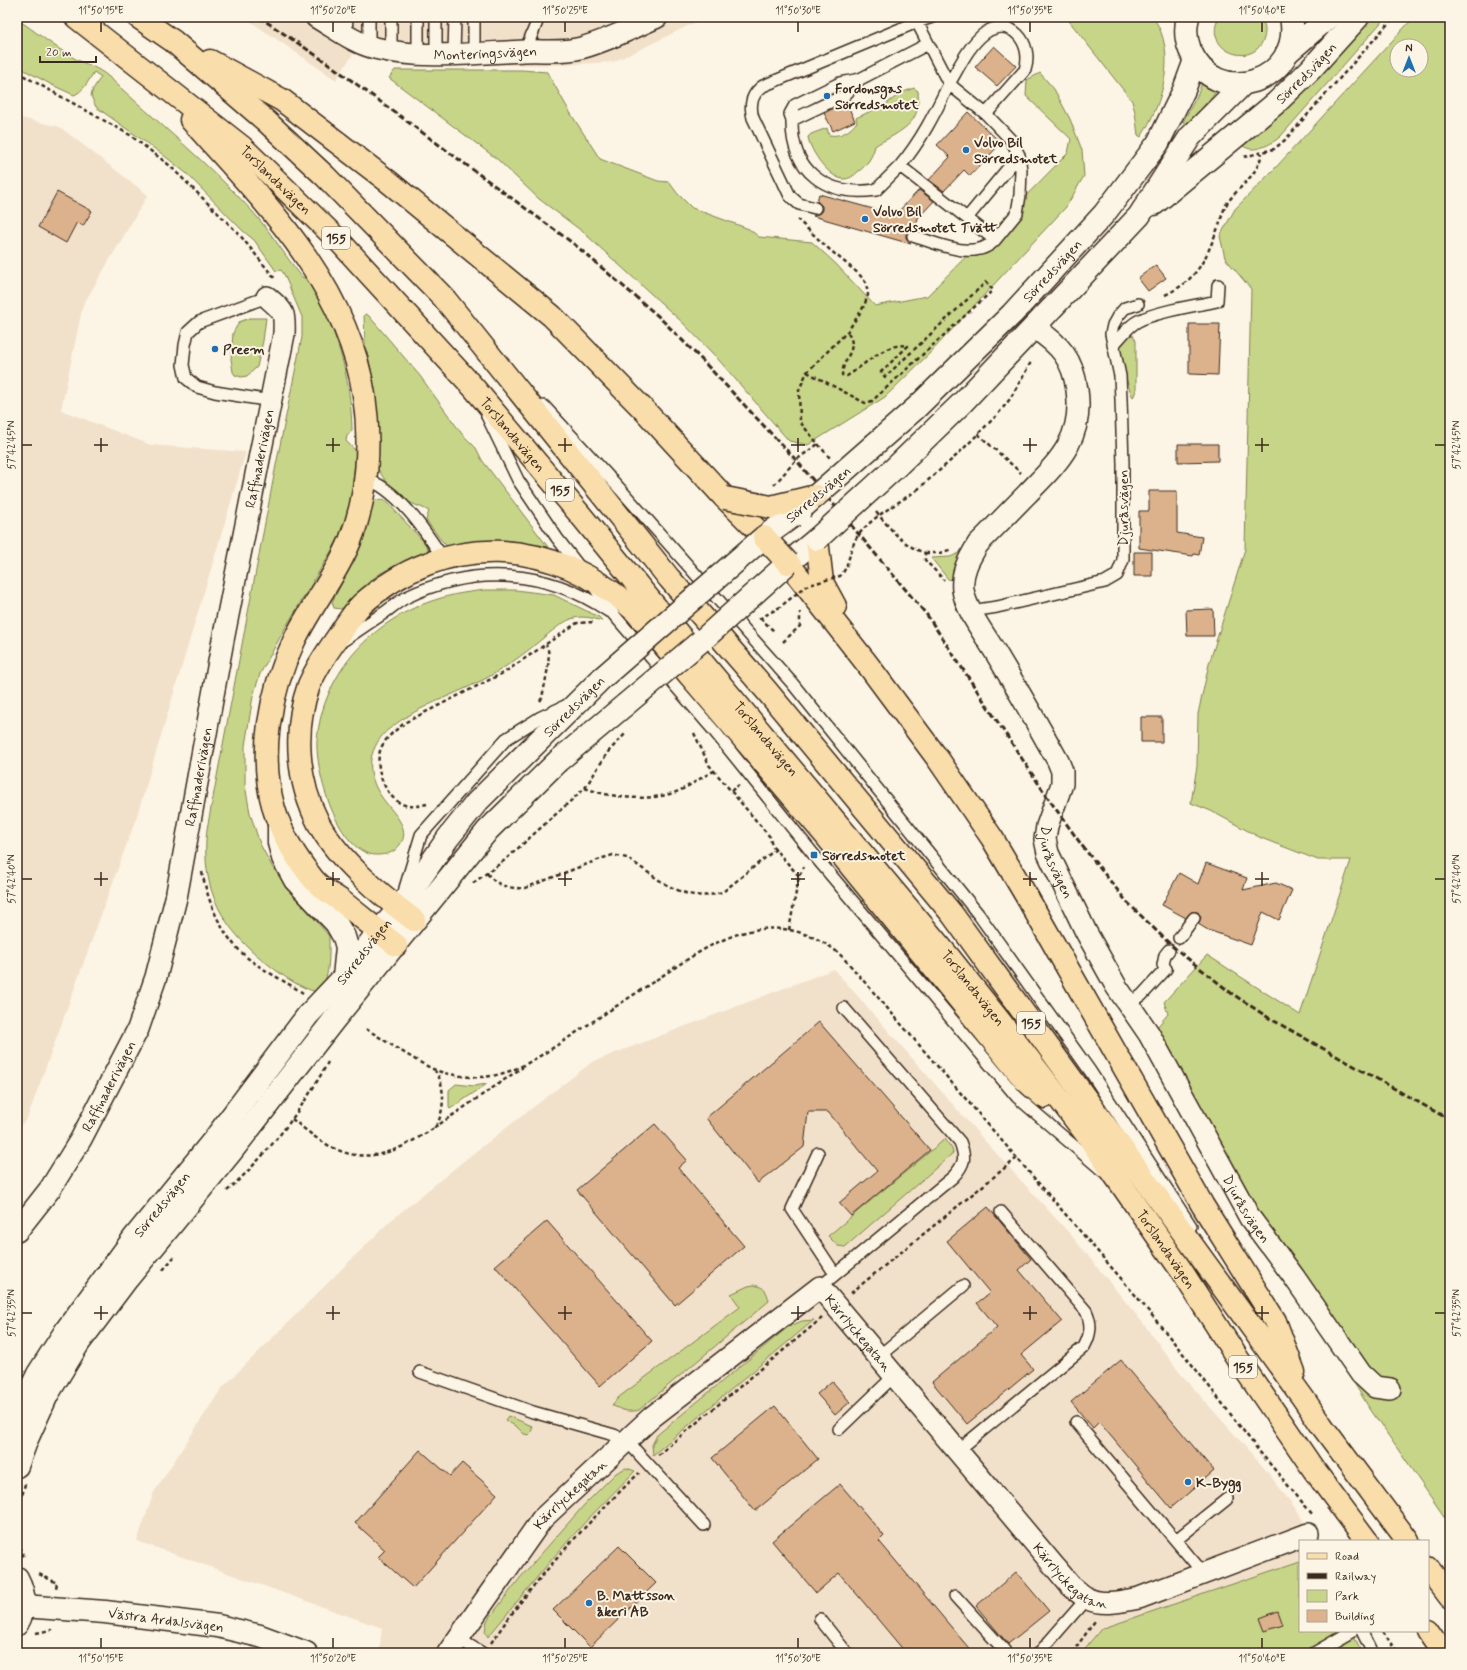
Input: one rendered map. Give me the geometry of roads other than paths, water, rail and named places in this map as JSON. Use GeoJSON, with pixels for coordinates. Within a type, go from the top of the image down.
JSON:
{"type":"FeatureCollection","features":[{"type":"Feature","properties":{"kind":"main road","name":"Torslandavägen"},"geometry":{"type":"LineString","coordinates":[[76,17],[242,147],[341,243],[474,388],[949,957],[1087,1135],[1310,1463],[1366,1540]]}},
{"type":"Feature","properties":{"kind":"main road","name":"Torslandavägen"},"geometry":{"type":"LineString","coordinates":[[138,17],[174,41],[266,121],[325,176],[444,298],[669,578],[771,696],[952,914],[1322,1426],[1407,1540]]}},
{"type":"Feature","properties":{"kind":"main road"},"geometry":{"type":"LineString","coordinates":[[174,41],[282,100],[389,182],[552,316],[646,412],[725,498],[788,563],[814,584],[868,665],[938,759],[988,832],[1016,877],[1203,1206],[1275,1321],[1303,1398]]}},
{"type":"Feature","properties":{"kind":"main road"},"geometry":{"type":"LineString","coordinates":[[153,77],[251,187],[289,233],[331,296],[346,327],[364,394],[368,444],[365,479],[360,508],[350,542],[294,641],[279,679],[268,725],[267,766],[274,808],[279,822],[291,846],[314,881],[388,938]]}},
{"type":"Feature","properties":{"kind":"main road"},"geometry":{"type":"LineString","coordinates":[[725,498],[771,507],[816,496]]}},
{"type":"Feature","properties":{"kind":"main road"},"geometry":{"type":"LineString","coordinates":[[814,584],[817,539]]}},
{"type":"Feature","properties":{"kind":"main road"},"geometry":{"type":"LineString","coordinates":[[407,914],[345,861],[319,824],[304,786],[299,754],[302,712],[312,680],[328,651],[360,607],[388,583],[410,570],[443,558],[472,552],[513,553],[556,562],[586,575],[622,599],[635,611],[831,842],[1024,1078],[1087,1135]]}},
{"type":"Feature","properties":{"kind":"main road"},"geometry":{"type":"LineString","coordinates":[[1429,1569],[1450,1597]]}},
{"type":"Feature","properties":{"kind":"main road"},"geometry":{"type":"LineString","coordinates":[[1429,1631],[1444,1653]]}},
{"type":"Feature","properties":{"kind":"street","name":"Monteringsvägen"},"geometry":{"type":"LineString","coordinates":[[322,19],[347,26],[369,46],[403,54],[446,54],[562,51],[581,49],[636,22],[657,17]]}},
{"type":"Feature","properties":{"kind":"street","name":"Sörredsvägen"},"geometry":{"type":"LineString","coordinates":[[1188,17],[1188,44],[1195,60],[1208,73],[1218,79],[1230,83],[1243,84],[1257,81],[1270,74],[1280,65],[1287,53],[1292,39],[1291,17]]}},
{"type":"Feature","properties":{"kind":"street","name":"Sörredsvägen"},"geometry":{"type":"LineString","coordinates":[[1287,53],[1329,17]]}},
{"type":"Feature","properties":{"kind":"street","name":"Sörredsvägen"},"geometry":{"type":"LineString","coordinates":[[21,1474],[27,1439],[47,1395],[78,1344],[127,1279],[230,1152],[333,1021],[388,938],[407,914],[488,830],[558,761],[701,641],[897,466],[962,403],[1035,328],[1140,216],[1276,103],[1310,70],[1358,17]]}},
{"type":"Feature","properties":{"kind":"street","name":"Sörredsvägen"},"geometry":{"type":"LineString","coordinates":[[407,914],[448,838],[477,802],[602,678],[764,537],[793,516],[916,408],[1012,314],[1104,214],[1158,143],[1184,90],[1195,60]]}},
{"type":"Feature","properties":{"kind":"street","name":"Sörredsvägen"},"geometry":{"type":"LineString","coordinates":[[1140,216],[1190,137],[1243,84]]}},
{"type":"Feature","properties":{"kind":"street","name":"Raffinaderivägen"},"geometry":{"type":"LineString","coordinates":[[17,1231],[50,1188],[100,1103],[138,1029],[156,977],[176,898],[223,640],[284,334],[285,317],[273,291]]}},
{"type":"Feature","properties":{"kind":"street","name":"Djuråsvägen"},"geometry":{"type":"LineString","coordinates":[[1035,328],[1060,347],[1075,376],[1079,409],[1075,429],[1067,448],[1054,466],[978,544],[968,560],[963,575],[964,591],[971,611],[1058,761],[1062,771],[1062,784],[1047,826],[1045,839],[1048,854],[1086,932],[1116,986],[1149,1034],[1250,1218],[1294,1277],[1361,1374],[1375,1387],[1390,1389]]}},
{"type":"Feature","properties":{"kind":"street"},"geometry":{"type":"LineString","coordinates":[[279,822],[279,842],[283,858],[295,880],[336,924],[344,937],[347,947],[344,977]]}},
{"type":"Feature","properties":{"kind":"street","name":"Sörredsvägen"},"geometry":{"type":"LineString","coordinates":[[17,1416],[38,1374],[67,1329],[134,1238],[214,1141],[308,1015],[344,977],[388,938]]}},
{"type":"Feature","properties":{"kind":"street","name":"Kärrlyckegatan"},"geometry":{"type":"LineString","coordinates":[[453,1646],[542,1519],[652,1417],[820,1287],[956,1452],[1070,1585],[1093,1600],[1118,1602],[1139,1598],[1312,1531]]}},
{"type":"Feature","properties":{"kind":"street"},"geometry":{"type":"LineString","coordinates":[[23,1622],[22,1591],[27,1571]]}},
{"type":"Feature","properties":{"kind":"street","name":"Västra Ardalsvägen"},"geometry":{"type":"LineString","coordinates":[[23,1622],[54,1609],[105,1612],[218,1626],[260,1636],[306,1653]]}},
{"type":"Feature","properties":{"kind":"lane"},"geometry":{"type":"LineString","coordinates":[[369,17],[369,46]]}},
{"type":"Feature","properties":{"kind":"lane"},"geometry":{"type":"LineString","coordinates":[[391,17],[391,51]]}},
{"type":"Feature","properties":{"kind":"lane"},"geometry":{"type":"LineString","coordinates":[[418,17],[446,54]]}},
{"type":"Feature","properties":{"kind":"lane"},"geometry":{"type":"LineString","coordinates":[[436,17],[446,54]]}},
{"type":"Feature","properties":{"kind":"lane"},"geometry":{"type":"LineString","coordinates":[[446,54],[454,17]]}},
{"type":"Feature","properties":{"kind":"lane"},"geometry":{"type":"LineString","coordinates":[[446,54],[474,17]]}},
{"type":"Feature","properties":{"kind":"lane"},"geometry":{"type":"LineString","coordinates":[[525,51],[539,17]]}},
{"type":"Feature","properties":{"kind":"lane"},"geometry":{"type":"LineString","coordinates":[[815,208],[799,204],[790,196],[753,118],[751,106],[754,94],[763,86],[932,17]]}},
{"type":"Feature","properties":{"kind":"lane"},"geometry":{"type":"LineString","coordinates":[[913,236],[959,249],[978,250],[992,244],[1017,213],[1020,195],[1021,170],[1019,154],[1012,140],[986,114],[949,84],[917,22]]}},
{"type":"Feature","properties":{"kind":"lane"},"geometry":{"type":"LineString","coordinates":[[928,44],[860,79],[845,94],[792,120],[793,142],[798,156],[810,172],[818,180],[828,186],[852,191],[876,190],[900,166],[915,148],[949,84],[976,40],[994,28],[1012,30],[1024,43],[1027,50],[1028,61],[1025,70],[986,114]]}},
{"type":"Feature","properties":{"kind":"lane"},"geometry":{"type":"LineString","coordinates":[[967,218],[1019,154]]}},
{"type":"Feature","properties":{"kind":"lane"},"geometry":{"type":"LineString","coordinates":[[900,166],[995,240]]}},
{"type":"Feature","properties":{"kind":"lane"},"geometry":{"type":"LineString","coordinates":[[1113,345],[1138,321],[1217,301],[1218,286]]}},
{"type":"Feature","properties":{"kind":"lane"},"geometry":{"type":"LineString","coordinates":[[271,400],[215,392],[197,387],[186,378],[183,365],[188,332],[199,322],[273,291]]}},
{"type":"Feature","properties":{"kind":"lane","name":"Djuråsvägen"},"geometry":{"type":"LineString","coordinates":[[971,611],[997,607],[1105,582],[1117,575],[1123,560],[1123,464],[1120,376],[1111,334],[1118,316],[1125,308],[1138,304]]}},
{"type":"Feature","properties":{"kind":"lane"},"geometry":{"type":"LineString","coordinates":[[474,388],[518,480],[557,538],[586,575],[614,615],[710,726],[814,855],[1017,1097],[1125,1190]]}},
{"type":"Feature","properties":{"kind":"lane"},"geometry":{"type":"LineString","coordinates":[[365,479],[376,482],[415,518],[443,558]]}},
{"type":"Feature","properties":{"kind":"lane"},"geometry":{"type":"LineString","coordinates":[[328,651],[406,598],[438,584],[479,576],[517,576],[539,580],[577,592],[614,615]]}},
{"type":"Feature","properties":{"kind":"lane"},"geometry":{"type":"LineString","coordinates":[[1179,938],[1194,918]]}},
{"type":"Feature","properties":{"kind":"lane"},"geometry":{"type":"LineString","coordinates":[[1129,1004],[1142,995],[1166,969],[1163,965],[1165,955],[1169,950]]}},
{"type":"Feature","properties":{"kind":"lane"},"geometry":{"type":"LineString","coordinates":[[820,1287],[953,1177],[964,1162],[964,1152],[960,1142],[844,1008]]}},
{"type":"Feature","properties":{"kind":"lane"},"geometry":{"type":"LineString","coordinates":[[818,1153],[792,1209],[835,1274]]}},
{"type":"Feature","properties":{"kind":"lane"},"geometry":{"type":"LineString","coordinates":[[956,1452],[1084,1347],[1091,1330],[1091,1320],[1086,1311],[1001,1212]]}},
{"type":"Feature","properties":{"kind":"lane"},"geometry":{"type":"LineString","coordinates":[[878,1357],[963,1286]]}},
{"type":"Feature","properties":{"kind":"lane"},"geometry":{"type":"LineString","coordinates":[[420,1372],[533,1412],[614,1436],[626,1441],[704,1525]]}},
{"type":"Feature","properties":{"kind":"lane"},"geometry":{"type":"LineString","coordinates":[[839,1429],[894,1376]]}},
{"type":"Feature","properties":{"kind":"lane"},"geometry":{"type":"LineString","coordinates":[[1076,1422],[1204,1574]]}},
{"type":"Feature","properties":{"kind":"lane"},"geometry":{"type":"LineString","coordinates":[[1176,1540],[1227,1499]]}},
{"type":"Feature","properties":{"kind":"lane"},"geometry":{"type":"LineString","coordinates":[[955,1596],[1004,1650],[1002,1653]]}},
{"type":"Feature","properties":{"kind":"lane"},"geometry":{"type":"LineString","coordinates":[[1039,1653],[1093,1600]]}},
{"type":"Feature","properties":{"kind":"lane"},"geometry":{"type":"LineString","coordinates":[[820,1619],[847,1653]]}},
{"type":"Feature","properties":{"kind":"lane"},"geometry":{"type":"LineString","coordinates":[[1314,1653],[1350,1632]]}},
{"type":"Feature","properties":{"kind":"lane"},"geometry":{"type":"LineString","coordinates":[[1362,1632],[1373,1653]]}},
{"type":"Feature","properties":{"kind":"lane"},"geometry":{"type":"LineString","coordinates":[[453,1646],[485,1651]]}},
{"type":"Feature","properties":{"kind":"railway"},"geometry":{"type":"LineString","coordinates":[[259,17],[329,64],[574,244],[658,316],[701,359],[796,460],[927,615],[1048,798],[1083,847],[1127,902],[1172,946],[1231,993],[1269,1018],[1450,1120]]}},
{"type":"Feature","properties":{"kind":"place","name":"Fordonsgas Sörredsmotet"},"geometry":{"type":"Point","coordinates":[827,96]}},
{"type":"Feature","properties":{"kind":"place","name":"Volvo Bil Sörredsmotet"},"geometry":{"type":"Point","coordinates":[966,150]}},
{"type":"Feature","properties":{"kind":"place","name":"Volvo Bil Sörredsmotet Tvätt"},"geometry":{"type":"Point","coordinates":[865,219]}},
{"type":"Feature","properties":{"kind":"place","name":"Preem"},"geometry":{"type":"Point","coordinates":[215,349]}},
{"type":"Feature","properties":{"kind":"place","name":"Sörredsmotet"},"geometry":{"type":"Point","coordinates":[814,855]}},
{"type":"Feature","properties":{"kind":"place","name":"K-Bygg"},"geometry":{"type":"Point","coordinates":[1188,1482]}},
{"type":"Feature","properties":{"kind":"place","name":"B. Mattsson åkeri AB"},"geometry":{"type":"Point","coordinates":[589,1603]}}]}
